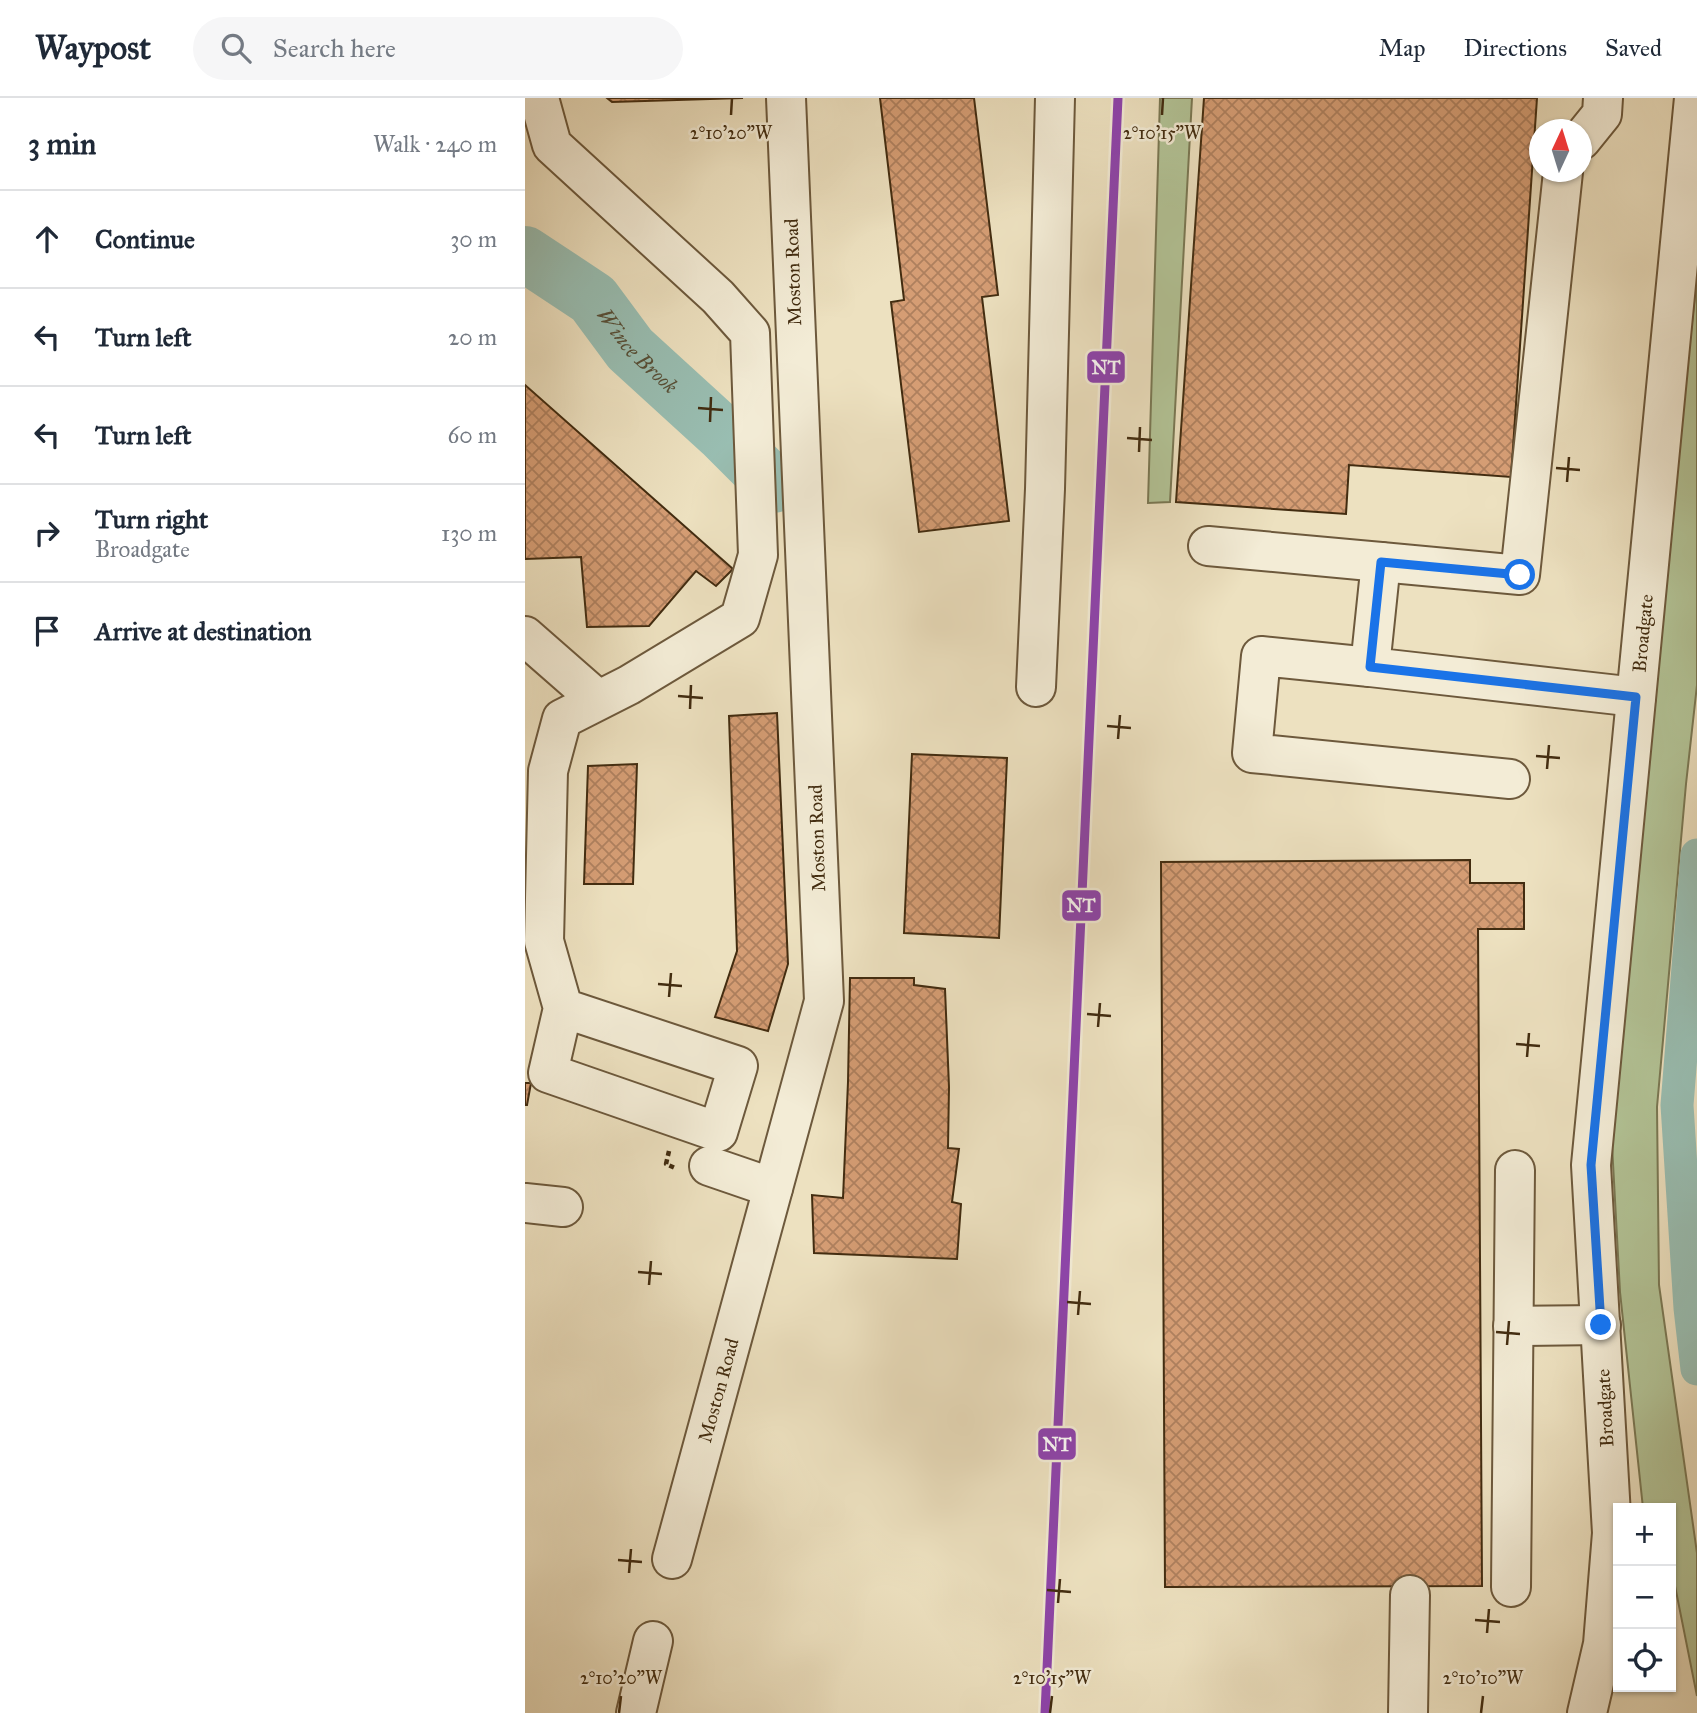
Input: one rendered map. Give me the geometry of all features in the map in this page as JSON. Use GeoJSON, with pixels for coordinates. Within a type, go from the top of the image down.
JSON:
{"type":"FeatureCollection","features":[{"type":"Feature","properties":{"kind":"street"},"geometry":{"type":"LineString","coordinates":[[539,98],[552,145],[718,297],[750,333],[758,555],[740,618],[629,685],[562,719],[548,771],[544,941],[563,1008],[548,1073],[718,1132],[738,1066],[563,1008]]}},
{"type":"Feature","properties":{"kind":"street","name":"Moston Road"},"geometry":{"type":"LineString","coordinates":[[672,1559],[824,1001],[786,98]]}},
{"type":"Feature","properties":{"kind":"street"},"geometry":{"type":"LineString","coordinates":[[1036,687],[1045,489],[1055,98]]}},
{"type":"Feature","properties":{"kind":"street"},"geometry":{"type":"LineString","coordinates":[[1592,126],[1602,114],[1603,98]]}},
{"type":"Feature","properties":{"kind":"street","name":"Broadgate"},"geometry":{"type":"LineString","coordinates":[[1587,1713],[1603,1644],[1612,1533],[1591,1165],[1694,98]]}},
{"type":"Feature","properties":{"kind":"street"},"geometry":{"type":"LineString","coordinates":[[1208,545],[1520,575],[1562,182]]}},
{"type":"Feature","properties":{"kind":"street"},"geometry":{"type":"LineString","coordinates":[[1370,667],[1381,562]]}},
{"type":"Feature","properties":{"kind":"street"},"geometry":{"type":"LineString","coordinates":[[525,636],[598,700]]}},
{"type":"Feature","properties":{"kind":"street"},"geometry":{"type":"LineString","coordinates":[[1510,779],[1252,753],[1261,656],[1636,697]]}},
{"type":"Feature","properties":{"kind":"street"},"geometry":{"type":"LineString","coordinates":[[709,1166],[773,1188]]}},
{"type":"Feature","properties":{"kind":"street"},"geometry":{"type":"LineString","coordinates":[[1511,1587],[1515,1170]]}},
{"type":"Feature","properties":{"kind":"street"},"geometry":{"type":"LineString","coordinates":[[525,1203],[563,1207]]}},
{"type":"Feature","properties":{"kind":"street"},"geometry":{"type":"LineString","coordinates":[[1513,1326],[1601,1325]]}},
{"type":"Feature","properties":{"kind":"street"},"geometry":{"type":"LineString","coordinates":[[1408,1713],[1410,1595]]}},
{"type":"Feature","properties":{"kind":"street"},"geometry":{"type":"LineString","coordinates":[[636,1713],[653,1641]]}},
{"type":"Feature","properties":{"kind":"green space"},"geometry":{"type":"Polygon","coordinates":[[[1160,98],[1192,98],[1170,502],[1148,503],[1160,98]]]}},
{"type":"Feature","properties":{"kind":"green space"},"geometry":{"type":"Polygon","coordinates":[[[1697,277],[1697,685],[1657,1107],[1659,1285],[1697,1553],[1697,1696],[1676,1591],[1676,1503],[1642,1503],[1620,1292],[1610,1108],[1648,721],[1697,277]]]}},
{"type":"Feature","properties":{"kind":"building"},"geometry":{"type":"Polygon","coordinates":[[[607,98],[743,98],[612,102],[607,98]]]}},
{"type":"Feature","properties":{"kind":"building"},"geometry":{"type":"Polygon","coordinates":[[[880,98],[974,98],[998,295],[982,297],[1009,521],[919,532],[891,302],[904,300],[880,98]]]}},
{"type":"Feature","properties":{"kind":"building"},"geometry":{"type":"Polygon","coordinates":[[[1204,98],[1537,98],[1536,119],[1529,119],[1529,182],[1531,182],[1511,477],[1349,465],[1346,514],[1176,502],[1204,98]]]}},
{"type":"Feature","properties":{"kind":"building"},"geometry":{"type":"Polygon","coordinates":[[[525,385],[733,569],[716,586],[696,571],[649,626],[587,627],[581,557],[525,559],[525,385]]]}},
{"type":"Feature","properties":{"kind":"building"},"geometry":{"type":"Polygon","coordinates":[[[777,713],[788,964],[768,1031],[715,1017],[737,951],[729,716],[777,713]]]}},
{"type":"Feature","properties":{"kind":"building"},"geometry":{"type":"Polygon","coordinates":[[[912,754],[1007,758],[999,938],[904,933],[912,754]]]}},
{"type":"Feature","properties":{"kind":"building"},"geometry":{"type":"Polygon","coordinates":[[[637,764],[633,884],[584,884],[588,766],[637,764]]]}},
{"type":"Feature","properties":{"kind":"building"},"geometry":{"type":"Polygon","coordinates":[[[1470,860],[1470,883],[1524,883],[1524,929],[1478,929],[1482,1586],[1165,1587],[1161,862],[1470,860]]]}},
{"type":"Feature","properties":{"kind":"building"},"geometry":{"type":"Polygon","coordinates":[[[850,978],[914,978],[914,985],[945,989],[949,1087],[948,1148],[959,1149],[952,1202],[961,1204],[957,1259],[814,1253],[812,1195],[843,1198],[850,978]]]}},
{"type":"Feature","properties":{"kind":"building"},"geometry":{"type":"Polygon","coordinates":[[[525,1083],[531,1083],[527,1105],[525,1105],[525,1083]]]}},
{"type":"Feature","properties":{"kind":"waterway","name":"Wince Brook"},"geometry":{"type":"LineString","coordinates":[[525,254],[593,299],[630,349],[722,433],[774,485]]}},
{"type":"Feature","properties":{"kind":"waterway"},"geometry":{"type":"LineString","coordinates":[[1697,855],[1677,1105],[1690,1308],[1697,1369]]}},
{"type":"Feature","properties":{"kind":"transit line","name":"NT"},"geometry":{"type":"LineString","coordinates":[[1045,1713],[1118,98]]}},
{"type":"Feature","properties":{"kind":"route"},"geometry":{"type":"LineString","coordinates":[[1520,575],[1381,562],[1370,667],[1636,697],[1591,1165],[1601,1325]]}}]}
